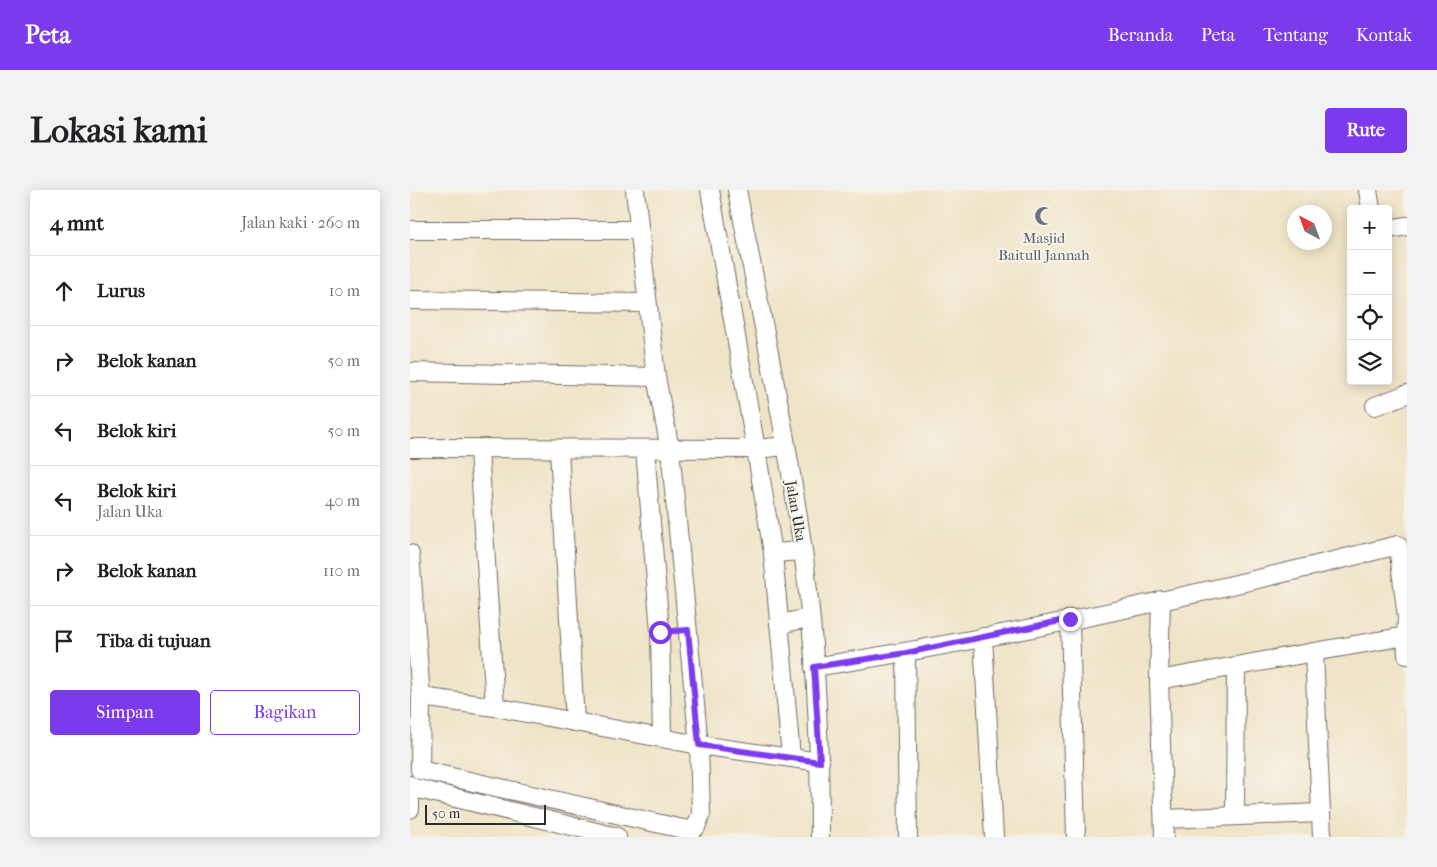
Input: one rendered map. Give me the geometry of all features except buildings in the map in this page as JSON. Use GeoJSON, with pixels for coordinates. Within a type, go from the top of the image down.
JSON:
{"type":"FeatureCollection","features":[{"type":"Feature","properties":{"kind":"street"},"geometry":{"type":"LineString","coordinates":[[410,554],[421,697],[420,770],[688,830],[698,826],[701,814],[699,745],[688,630],[670,449],[656,377],[635,190]]}},
{"type":"Feature","properties":{"kind":"street"},"geometry":{"type":"LineString","coordinates":[[710,190],[773,553],[791,757]]}},
{"type":"Feature","properties":{"kind":"street","name":"Jalan Uka"},"geometry":{"type":"LineString","coordinates":[[737,190],[803,551],[814,667],[820,762],[820,837]]}},
{"type":"Feature","properties":{"kind":"street"},"geometry":{"type":"LineString","coordinates":[[1368,190],[1370,205]]}},
{"type":"Feature","properties":{"kind":"street"},"geometry":{"type":"LineString","coordinates":[[1392,228],[1407,226]]}},
{"type":"Feature","properties":{"kind":"street"},"geometry":{"type":"LineString","coordinates":[[410,230],[639,230]]}},
{"type":"Feature","properties":{"kind":"street"},"geometry":{"type":"LineString","coordinates":[[720,246],[747,242]]}},
{"type":"Feature","properties":{"kind":"street"},"geometry":{"type":"LineString","coordinates":[[410,300],[647,303]]}},
{"type":"Feature","properties":{"kind":"street"},"geometry":{"type":"LineString","coordinates":[[737,346],[767,347]]}},
{"type":"Feature","properties":{"kind":"street"},"geometry":{"type":"LineString","coordinates":[[410,372],[656,377]]}},
{"type":"Feature","properties":{"kind":"street"},"geometry":{"type":"LineString","coordinates":[[1375,406],[1407,394]]}},
{"type":"Feature","properties":{"kind":"street"},"geometry":{"type":"LineString","coordinates":[[410,448],[559,450],[756,449],[785,446]]}},
{"type":"Feature","properties":{"kind":"street"},"geometry":{"type":"LineString","coordinates":[[479,449],[495,707]]}},
{"type":"Feature","properties":{"kind":"street"},"geometry":{"type":"LineString","coordinates":[[645,449],[660,632],[662,737]]}},
{"type":"Feature","properties":{"kind":"street"},"geometry":{"type":"LineString","coordinates":[[559,450],[576,722]]}},
{"type":"Feature","properties":{"kind":"street"},"geometry":{"type":"LineString","coordinates":[[814,667],[906,653],[1161,600],[1398,545],[1407,618],[1407,655]]}},
{"type":"Feature","properties":{"kind":"street"},"geometry":{"type":"LineString","coordinates":[[773,553],[803,551]]}},
{"type":"Feature","properties":{"kind":"street"},"geometry":{"type":"LineString","coordinates":[[1161,600],[1160,680],[1164,837]]}},
{"type":"Feature","properties":{"kind":"street"},"geometry":{"type":"LineString","coordinates":[[779,624],[809,618]]}},
{"type":"Feature","properties":{"kind":"street"},"geometry":{"type":"LineString","coordinates":[[1070,619],[1076,837]]}},
{"type":"Feature","properties":{"kind":"street"},"geometry":{"type":"LineString","coordinates":[[660,632],[688,630]]}},
{"type":"Feature","properties":{"kind":"street"},"geometry":{"type":"LineString","coordinates":[[1160,680],[1406,636]]}},
{"type":"Feature","properties":{"kind":"street"},"geometry":{"type":"LineString","coordinates":[[983,637],[994,837]]}},
{"type":"Feature","properties":{"kind":"street"},"geometry":{"type":"LineString","coordinates":[[1314,652],[1322,837]]}},
{"type":"Feature","properties":{"kind":"street"},"geometry":{"type":"LineString","coordinates":[[906,653],[908,837]]}},
{"type":"Feature","properties":{"kind":"street"},"geometry":{"type":"LineString","coordinates":[[1235,816],[1236,667]]}},
{"type":"Feature","properties":{"kind":"street"},"geometry":{"type":"LineString","coordinates":[[421,697],[495,707],[699,745],[820,762]]}},
{"type":"Feature","properties":{"kind":"street"},"geometry":{"type":"LineString","coordinates":[[410,809],[410,786],[617,837]]}},
{"type":"Feature","properties":{"kind":"street"},"geometry":{"type":"LineString","coordinates":[[1164,819],[1320,813]]}},
{"type":"Feature","properties":{"kind":"place","name":"Masjid Baitull Jannah"},"geometry":{"type":"Point","coordinates":[1044,216]}},
{"type":"Feature","properties":{"kind":"route"},"geometry":{"type":"LineString","coordinates":[[660,632],[688,630],[699,745],[820,762],[814,667],[906,653],[1070,619]]}}]}
